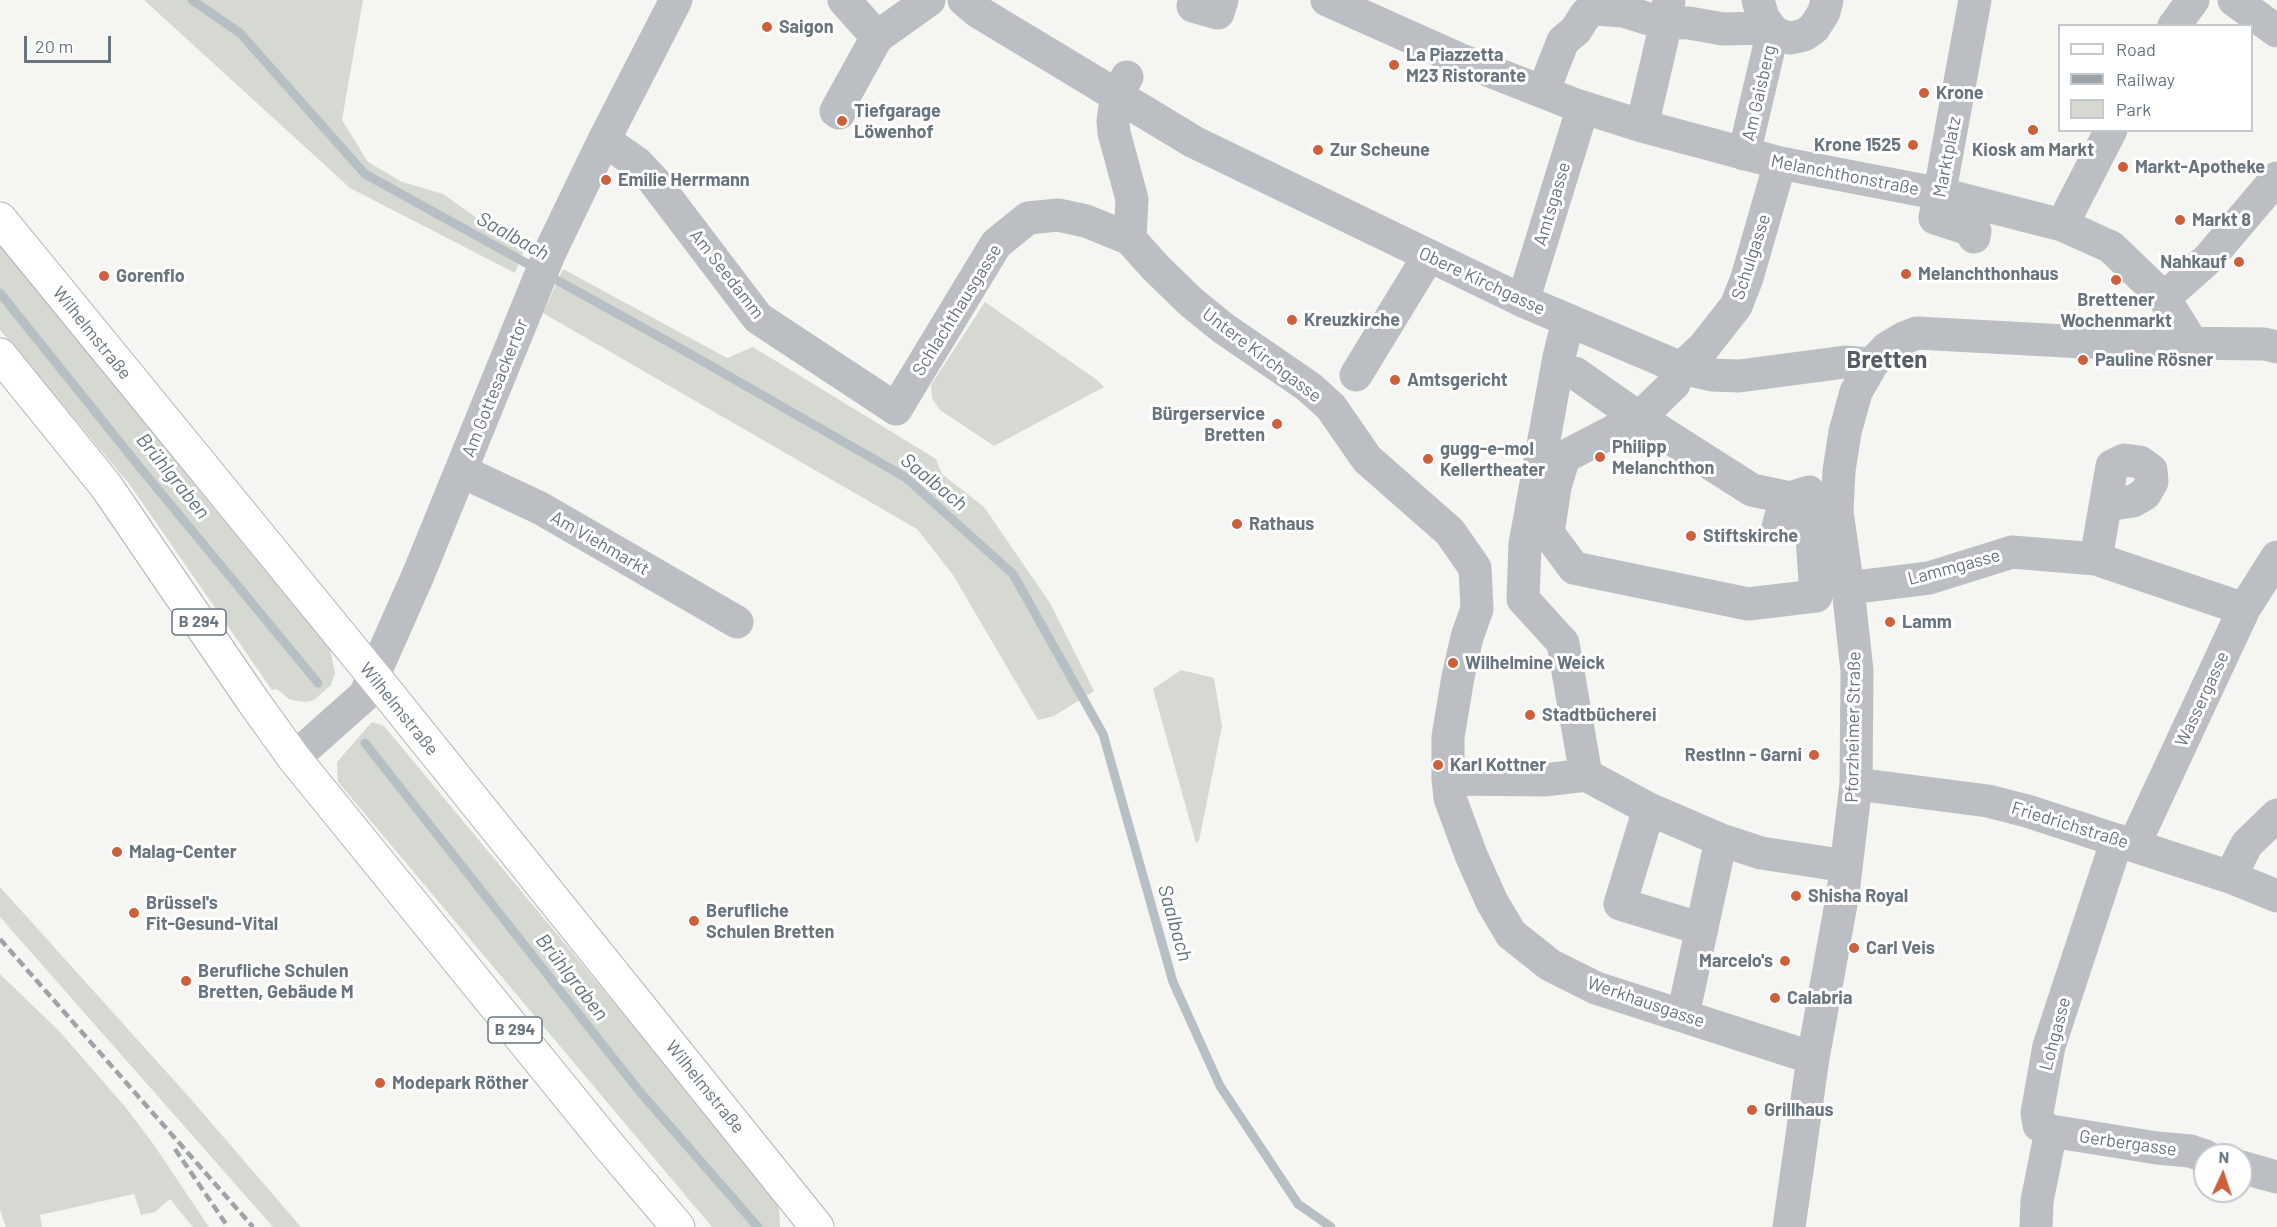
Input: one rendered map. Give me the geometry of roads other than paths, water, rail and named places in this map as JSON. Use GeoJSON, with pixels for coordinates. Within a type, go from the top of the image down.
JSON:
{"type":"FeatureCollection","features":[{"type":"Feature","properties":{"kind":"main road","name":"Wilhelmstraße"},"geometry":{"type":"LineString","coordinates":[[0,219],[373,675],[799,1214],[817,1227]]}},
{"type":"Feature","properties":{"kind":"main road","name":"B 294"},"geometry":{"type":"LineString","coordinates":[[0,355],[106,486],[294,758],[610,1147],[678,1227]]}},
{"type":"Feature","properties":{"kind":"street","name":"Am Gottesackertor"},"geometry":{"type":"LineString","coordinates":[[294,758],[364,695],[461,471],[550,252],[676,0]]}},
{"type":"Feature","properties":{"kind":"street","name":"Obere Kirchgasse"},"geometry":{"type":"LineString","coordinates":[[964,0],[977,11],[1088,79],[1122,86],[1194,142],[1678,376],[1738,376],[1845,362],[1872,364]]}},
{"type":"Feature","properties":{"kind":"street","name":"Melanchthonstraße"},"geometry":{"type":"LineString","coordinates":[[1327,0],[1459,59],[1583,107],[1642,126],[1780,163],[1941,194],[2062,225],[2111,247],[2164,298],[2192,344]]}},
{"type":"Feature","properties":{"kind":"street"},"geometry":{"type":"LineString","coordinates":[[1758,0],[1763,18],[1773,31]]}},
{"type":"Feature","properties":{"kind":"street"},"geometry":{"type":"LineString","coordinates":[[1543,92],[1563,41],[1576,30],[1586,14],[1596,4],[1623,11],[1664,11],[1689,23],[1723,29],[1763,28],[1791,38],[1804,35],[1814,28],[1824,12],[1827,0]]}},
{"type":"Feature","properties":{"kind":"street","name":"Marktplatz"},"geometry":{"type":"LineString","coordinates":[[1974,237],[1975,231],[1935,218],[1975,0]]}},
{"type":"Feature","properties":{"kind":"street"},"geometry":{"type":"LineString","coordinates":[[2175,24],[2193,0]]}},
{"type":"Feature","properties":{"kind":"street"},"geometry":{"type":"LineString","coordinates":[[2234,0],[2277,31]]}},
{"type":"Feature","properties":{"kind":"street"},"geometry":{"type":"LineString","coordinates":[[839,113],[836,111],[878,37],[928,1]]}},
{"type":"Feature","properties":{"kind":"street"},"geometry":{"type":"LineString","coordinates":[[849,3],[878,37]]}},
{"type":"Feature","properties":{"kind":"street"},"geometry":{"type":"LineString","coordinates":[[1642,126],[1664,11]]}},
{"type":"Feature","properties":{"kind":"street","name":"Am Gaisberg"},"geometry":{"type":"LineString","coordinates":[[1744,154],[1773,31]]}},
{"type":"Feature","properties":{"kind":"street"},"geometry":{"type":"LineString","coordinates":[[1122,86],[1113,121],[1114,133],[1132,199],[1130,239]]}},
{"type":"Feature","properties":{"kind":"street","name":"Amtsgasse"},"geometry":{"type":"LineString","coordinates":[[1523,301],[1583,107]]}},
{"type":"Feature","properties":{"kind":"street"},"geometry":{"type":"LineString","coordinates":[[2062,225],[2109,132]]}},
{"type":"Feature","properties":{"kind":"street","name":"Am Seedamm"},"geometry":{"type":"LineString","coordinates":[[604,140],[637,163],[654,181],[758,318],[896,409]]}},
{"type":"Feature","properties":{"kind":"street","name":"Schulgasse"},"geometry":{"type":"LineString","coordinates":[[1639,418],[1752,490],[1782,513],[1809,492],[1816,596],[1748,604],[1574,568],[1548,533],[1555,488],[1564,456],[1639,418],[1678,376],[1736,306],[1747,278],[1780,163]]}},
{"type":"Feature","properties":{"kind":"street"},"geometry":{"type":"LineString","coordinates":[[2164,298],[2205,262],[2277,178]]}},
{"type":"Feature","properties":{"kind":"street","name":"Schlachthausgasse"},"geometry":{"type":"LineString","coordinates":[[896,409],[996,244],[1028,218],[1058,215],[1086,221],[1130,239]]}},
{"type":"Feature","properties":{"kind":"street","name":"Untere Kirchgasse"},"geometry":{"type":"LineString","coordinates":[[1130,239],[1155,267],[1223,328],[1309,387],[1331,407],[1367,459],[1449,532],[1475,568],[1477,609]]}},
{"type":"Feature","properties":{"kind":"street"},"geometry":{"type":"LineString","coordinates":[[1356,375],[1428,256]]}},
{"type":"Feature","properties":{"kind":"street"},"geometry":{"type":"LineString","coordinates":[[1568,321],[1559,357],[1525,544],[1523,599],[1563,643],[1586,775]]}},
{"type":"Feature","properties":{"kind":"street","name":"Pforzheimer Straße"},"geometry":{"type":"LineString","coordinates":[[1789,1227],[1813,1058],[1843,892],[1856,784],[1857,671],[1837,512],[1839,471],[1845,432],[1856,392],[1872,364],[1887,348],[1917,333],[2103,343],[2192,344]]}},
{"type":"Feature","properties":{"kind":"street"},"geometry":{"type":"LineString","coordinates":[[2192,344],[2264,344],[2277,347]]}},
{"type":"Feature","properties":{"kind":"street"},"geometry":{"type":"LineString","coordinates":[[1575,373],[1639,418]]}},
{"type":"Feature","properties":{"kind":"street","name":"Am Viehmarkt"},"geometry":{"type":"LineString","coordinates":[[461,471],[540,508],[736,622]]}},
{"type":"Feature","properties":{"kind":"street"},"geometry":{"type":"LineString","coordinates":[[2096,559],[2106,501]]}},
{"type":"Feature","properties":{"kind":"street","name":"Lammgasse"},"geometry":{"type":"LineString","coordinates":[[1848,588],[1929,578],[2012,552],[2096,559],[2244,609]]}},
{"type":"Feature","properties":{"kind":"street","name":"Wassergasse"},"geometry":{"type":"LineString","coordinates":[[2126,843],[2244,609],[2277,557]]}},
{"type":"Feature","properties":{"kind":"street"},"geometry":{"type":"LineString","coordinates":[[1477,609],[1501,608],[1523,599]]}},
{"type":"Feature","properties":{"kind":"street","name":"Werkhausgasse"},"geometry":{"type":"LineString","coordinates":[[1477,609],[1467,637],[1458,677],[1448,737],[1448,780],[1450,798],[1471,855],[1492,902],[1511,934],[1550,965],[1596,988],[1813,1058]]}},
{"type":"Feature","properties":{"kind":"street"},"geometry":{"type":"LineString","coordinates":[[1448,780],[1544,780],[1586,775],[1649,809],[1721,840],[1761,853],[1846,866]]}},
{"type":"Feature","properties":{"kind":"street","name":"Friedrichstraße"},"geometry":{"type":"LineString","coordinates":[[1856,784],[1988,801],[2230,877],[2277,896]]}},
{"type":"Feature","properties":{"kind":"street"},"geometry":{"type":"LineString","coordinates":[[1649,809],[1620,904],[1702,929]]}},
{"type":"Feature","properties":{"kind":"street"},"geometry":{"type":"LineString","coordinates":[[2230,877],[2247,844],[2277,815]]}},
{"type":"Feature","properties":{"kind":"street"},"geometry":{"type":"LineString","coordinates":[[1683,1015],[1721,840]]}},
{"type":"Feature","properties":{"kind":"street","name":"Lohgasse"},"geometry":{"type":"LineString","coordinates":[[2051,1131],[2039,1125],[2037,1113],[2049,1046],[2126,843]]}},
{"type":"Feature","properties":{"kind":"street"},"geometry":{"type":"LineString","coordinates":[[2036,1227],[2037,1201],[2051,1131]]}},
{"type":"Feature","properties":{"kind":"street","name":"Gerbergasse"},"geometry":{"type":"LineString","coordinates":[[2051,1131],[2193,1152]]}},
{"type":"Feature","properties":{"kind":"street"},"geometry":{"type":"LineString","coordinates":[[2253,1170],[2277,1177]]}},
{"type":"Feature","properties":{"kind":"waterway","name":"Saalbach"},"geometry":{"type":"LineString","coordinates":[[192,0],[240,33],[365,174],[685,351],[905,477],[1013,574],[1103,734],[1173,982],[1220,1086],[1298,1204],[1331,1227]]}},
{"type":"Feature","properties":{"kind":"waterway","name":"Brühlgraben"},"geometry":{"type":"LineString","coordinates":[[0,293],[142,470],[318,683]]}},
{"type":"Feature","properties":{"kind":"waterway","name":"Brühlgraben"},"geometry":{"type":"LineString","coordinates":[[365,743],[640,1092],[758,1227]]}},
{"type":"Feature","properties":{"kind":"railway"},"geometry":{"type":"LineString","coordinates":[[0,939],[253,1227]]}},
{"type":"Feature","properties":{"kind":"railway"},"geometry":{"type":"LineString","coordinates":[[175,1149],[228,1227]]}},
{"type":"Feature","properties":{"kind":"place","name":"Saigon"},"geometry":{"type":"Point","coordinates":[767,27]}},
{"type":"Feature","properties":{"kind":"place","name":"La Piazzetta M23 Ristorante"},"geometry":{"type":"Point","coordinates":[1394,65]}},
{"type":"Feature","properties":{"kind":"place","name":"Krone"},"geometry":{"type":"Point","coordinates":[1924,93]}},
{"type":"Feature","properties":{"kind":"place","name":"Tiefgarage Löwenhof"},"geometry":{"type":"Point","coordinates":[842,121]}},
{"type":"Feature","properties":{"kind":"place","name":"Kiosk am Markt"},"geometry":{"type":"Point","coordinates":[2033,130]}},
{"type":"Feature","properties":{"kind":"place","name":"Krone 1525"},"geometry":{"type":"Point","coordinates":[1913,145]}},
{"type":"Feature","properties":{"kind":"place","name":"Zur Scheune"},"geometry":{"type":"Point","coordinates":[1318,150]}},
{"type":"Feature","properties":{"kind":"place","name":"Markt-Apotheke"},"geometry":{"type":"Point","coordinates":[2123,167]}},
{"type":"Feature","properties":{"kind":"place","name":"Emilie Herrmann"},"geometry":{"type":"Point","coordinates":[606,180]}},
{"type":"Feature","properties":{"kind":"place","name":"Markt 8"},"geometry":{"type":"Point","coordinates":[2180,220]}},
{"type":"Feature","properties":{"kind":"place","name":"Nahkauf"},"geometry":{"type":"Point","coordinates":[2239,262]}},
{"type":"Feature","properties":{"kind":"place","name":"Melanchthonhaus"},"geometry":{"type":"Point","coordinates":[1906,274]}},
{"type":"Feature","properties":{"kind":"place","name":"Gorenflo"},"geometry":{"type":"Point","coordinates":[104,276]}},
{"type":"Feature","properties":{"kind":"place","name":"Brettener Wochenmarkt"},"geometry":{"type":"Point","coordinates":[2116,280]}},
{"type":"Feature","properties":{"kind":"place","name":"Kreuzkirche"},"geometry":{"type":"Point","coordinates":[1292,320]}},
{"type":"Feature","properties":{"kind":"place","name":"Pauline Rösner"},"geometry":{"type":"Point","coordinates":[2083,360]}},
{"type":"Feature","properties":{"kind":"place","name":"Amtsgericht"},"geometry":{"type":"Point","coordinates":[1395,380]}},
{"type":"Feature","properties":{"kind":"place","name":"Bürgerservice Bretten"},"geometry":{"type":"Point","coordinates":[1277,424]}},
{"type":"Feature","properties":{"kind":"place","name":"Philipp Melanchthon"},"geometry":{"type":"Point","coordinates":[1600,457]}},
{"type":"Feature","properties":{"kind":"place","name":"gugg-e-mol Kellertheater"},"geometry":{"type":"Point","coordinates":[1428,459]}},
{"type":"Feature","properties":{"kind":"place","name":"Rathaus"},"geometry":{"type":"Point","coordinates":[1237,524]}},
{"type":"Feature","properties":{"kind":"place","name":"Stiftskirche"},"geometry":{"type":"Point","coordinates":[1691,536]}},
{"type":"Feature","properties":{"kind":"place","name":"Lamm"},"geometry":{"type":"Point","coordinates":[1890,622]}},
{"type":"Feature","properties":{"kind":"place","name":"Wilhelmine Weick"},"geometry":{"type":"Point","coordinates":[1453,663]}},
{"type":"Feature","properties":{"kind":"place","name":"Stadtbücherei"},"geometry":{"type":"Point","coordinates":[1530,715]}},
{"type":"Feature","properties":{"kind":"place","name":"RestInn - Garni"},"geometry":{"type":"Point","coordinates":[1814,755]}},
{"type":"Feature","properties":{"kind":"place","name":"Karl Kottner"},"geometry":{"type":"Point","coordinates":[1438,765]}},
{"type":"Feature","properties":{"kind":"place","name":"Malag-Center"},"geometry":{"type":"Point","coordinates":[117,852]}},
{"type":"Feature","properties":{"kind":"place","name":"Shisha Royal"},"geometry":{"type":"Point","coordinates":[1796,896]}},
{"type":"Feature","properties":{"kind":"place","name":"Brüssel's Fit-Gesund-Vital"},"geometry":{"type":"Point","coordinates":[134,913]}},
{"type":"Feature","properties":{"kind":"place","name":"Berufliche Schulen Bretten"},"geometry":{"type":"Point","coordinates":[694,921]}},
{"type":"Feature","properties":{"kind":"place","name":"Carl Veis"},"geometry":{"type":"Point","coordinates":[1854,948]}},
{"type":"Feature","properties":{"kind":"place","name":"Marcelo's"},"geometry":{"type":"Point","coordinates":[1785,961]}},
{"type":"Feature","properties":{"kind":"place","name":"Berufliche Schulen Bretten, Gebäude M"},"geometry":{"type":"Point","coordinates":[186,981]}},
{"type":"Feature","properties":{"kind":"place","name":"Calabria"},"geometry":{"type":"Point","coordinates":[1775,998]}},
{"type":"Feature","properties":{"kind":"place","name":"Modepark Röther"},"geometry":{"type":"Point","coordinates":[380,1083]}},
{"type":"Feature","properties":{"kind":"place","name":"Grillhaus"},"geometry":{"type":"Point","coordinates":[1752,1110]}},
{"type":"Feature","properties":{"kind":"district","name":"Bretten"},"geometry":{"type":"Point","coordinates":[1887,360]}}]}
